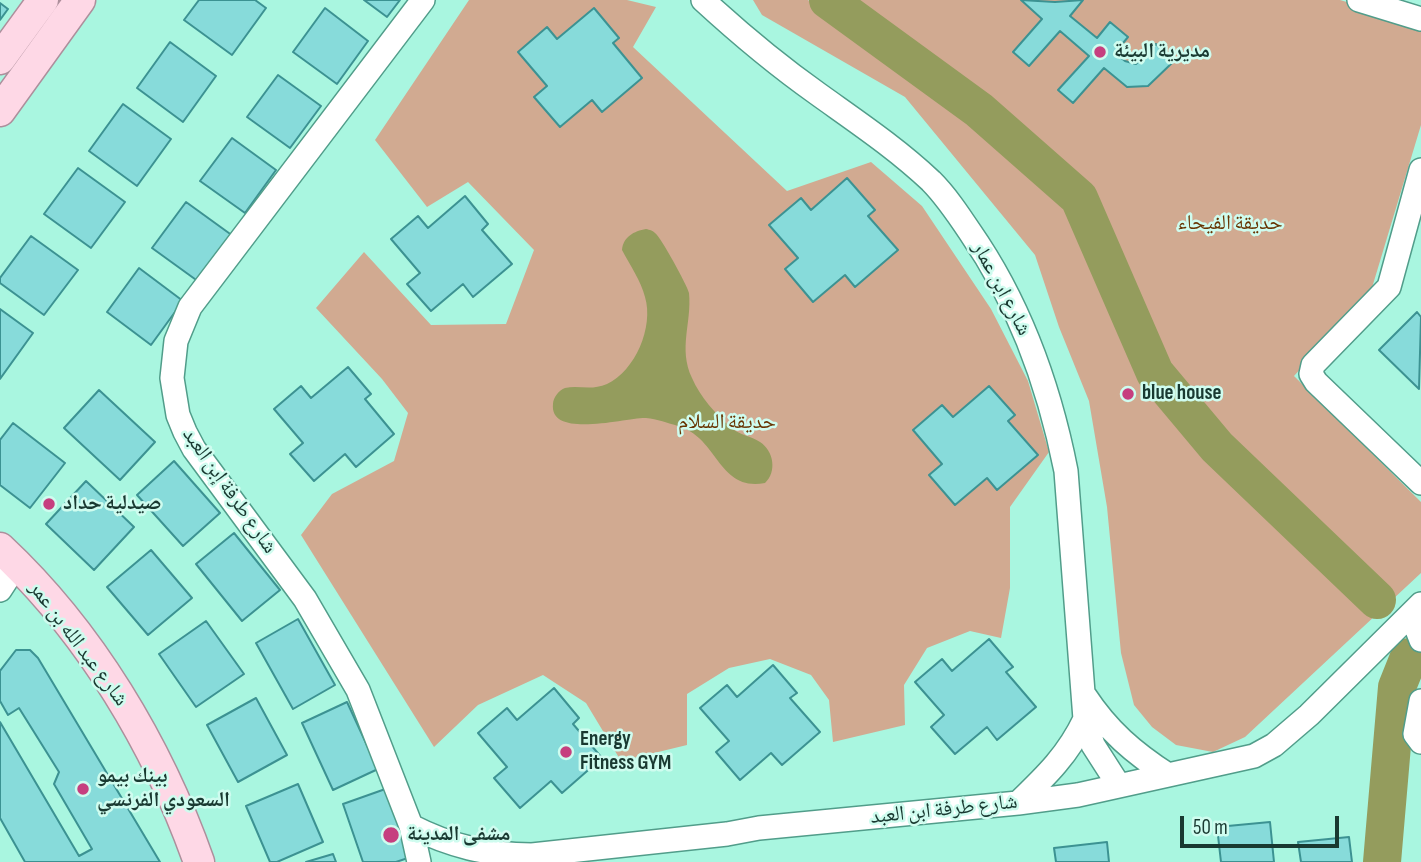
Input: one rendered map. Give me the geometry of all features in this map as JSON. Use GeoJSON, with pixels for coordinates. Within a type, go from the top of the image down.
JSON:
{"type":"FeatureCollection","features":[{"type":"Feature","properties":{"kind":"main road"},"geometry":{"type":"LineString","coordinates":[[0,59],[43,0]]}},
{"type":"Feature","properties":{"kind":"main road"},"geometry":{"type":"LineString","coordinates":[[0,111],[79,0]]}},
{"type":"Feature","properties":{"kind":"main road","name":"شارع عبد الله بن عمر"},"geometry":{"type":"LineString","coordinates":[[8,556],[60,613],[99,665],[164,777],[199,862]]}},
{"type":"Feature","properties":{"kind":"street","name":"شارع طرفة إبن العبد"},"geometry":{"type":"LineString","coordinates":[[419,862],[411,826],[358,691],[305,600],[194,449],[178,415],[172,378],[176,341],[190,307],[424,0]]}},
{"type":"Feature","properties":{"kind":"street","name":"شارع ابن عمار"},"geometry":{"type":"LineString","coordinates":[[703,0],[779,66],[863,124],[934,183],[966,226],[1001,282],[1035,355],[1058,431],[1066,471],[1085,707],[1093,744],[1118,784]]}},
{"type":"Feature","properties":{"kind":"street"},"geometry":{"type":"LineString","coordinates":[[1359,0],[1421,19]]}},
{"type":"Feature","properties":{"kind":"street"},"geometry":{"type":"LineString","coordinates":[[1421,170],[1389,287],[1313,365],[1311,374],[1316,382],[1421,483]]}},
{"type":"Feature","properties":{"kind":"street"},"geometry":{"type":"LineString","coordinates":[[0,590],[8,556]]}},
{"type":"Feature","properties":{"kind":"street","name":"شارع طرفة ابن العبد"},"geometry":{"type":"LineString","coordinates":[[411,826],[457,846],[494,854],[531,855],[1078,795],[1254,756],[1274,745],[1309,715],[1416,609]]}},
{"type":"Feature","properties":{"kind":"street"},"geometry":{"type":"LineString","coordinates":[[1416,609],[1421,640]]}},
{"type":"Feature","properties":{"kind":"street"},"geometry":{"type":"LineString","coordinates":[[1421,701],[1415,734],[1421,742]]}},
{"type":"Feature","properties":{"kind":"street"},"geometry":{"type":"LineString","coordinates":[[1018,803],[1058,764],[1074,743],[1085,707],[1126,746],[1168,775]]}},
{"type":"Feature","properties":{"kind":"green space","name":"حديقة السلام"},"geometry":{"type":"Polygon","coordinates":[[[469,0],[627,0],[656,7],[633,47],[787,191],[871,162],[922,206],[991,309],[1028,381],[1049,452],[1010,507],[1010,588],[1001,638],[970,631],[927,648],[904,685],[905,725],[833,742],[829,700],[811,675],[770,659],[729,668],[687,694],[687,745],[621,761],[586,703],[543,675],[478,705],[434,747],[301,535],[332,494],[394,461],[408,413],[382,379],[316,308],[364,252],[431,325],[506,324],[534,250],[468,182],[427,207],[375,140],[469,0]]]}},
{"type":"Feature","properties":{"kind":"green space","name":"حديقة الفيحاء"},"geometry":{"type":"Polygon","coordinates":[[[753,0],[808,0],[979,126],[1054,196],[1073,175],[972,87],[845,0],[1340,0],[1421,24],[1421,125],[1371,291],[1294,376],[1421,502],[1421,573],[1245,737],[1213,752],[1176,745],[1152,727],[1134,705],[1121,653],[1107,507],[1089,401],[1059,327],[1035,255],[905,97],[762,15],[753,0]]]}},
{"type":"Feature","properties":{"kind":"shaded area"},"geometry":{"type":"Polygon","coordinates":[[[646,229],[654,232],[663,243],[689,293],[686,356],[692,378],[709,405],[731,428],[765,446],[771,456],[772,468],[765,483],[749,484],[737,479],[727,472],[702,441],[678,426],[646,418],[576,424],[563,421],[555,415],[553,402],[561,390],[607,384],[626,369],[640,347],[647,321],[645,297],[622,250],[630,235],[646,229]]]}},
{"type":"Feature","properties":{"kind":"building"},"geometry":{"type":"Polygon","coordinates":[[[199,0],[255,0],[266,8],[232,55],[184,20],[199,0]]]}},
{"type":"Feature","properties":{"kind":"building"},"geometry":{"type":"Polygon","coordinates":[[[364,0],[400,0],[387,17],[364,0]]]}},
{"type":"Feature","properties":{"kind":"building","name":"مديرية البيئة"},"geometry":{"type":"Polygon","coordinates":[[[1021,0],[1083,0],[1070,16],[1097,38],[1110,22],[1128,37],[1115,53],[1125,61],[1136,64],[1156,44],[1173,62],[1148,86],[1127,87],[1104,68],[1073,103],[1058,90],[1089,56],[1060,31],[1029,66],[1013,52],[1042,19],[1021,0]]]}},
{"type":"Feature","properties":{"kind":"building"},"geometry":{"type":"Polygon","coordinates":[[[0,3],[8,9],[0,20],[0,3]]]}},
{"type":"Feature","properties":{"kind":"building"},"geometry":{"type":"Polygon","coordinates":[[[325,8],[368,41],[337,84],[293,52],[325,8]]]}},
{"type":"Feature","properties":{"kind":"building"},"geometry":{"type":"Polygon","coordinates":[[[594,8],[619,38],[613,43],[642,78],[602,112],[592,100],[560,127],[534,97],[547,86],[518,52],[547,27],[557,39],[594,8]]]}},
{"type":"Feature","properties":{"kind":"building"},"geometry":{"type":"Polygon","coordinates":[[[170,42],[216,76],[183,122],[137,88],[170,42]]]}},
{"type":"Feature","properties":{"kind":"building"},"geometry":{"type":"Polygon","coordinates":[[[278,75],[321,106],[290,148],[247,117],[278,75]]]}},
{"type":"Feature","properties":{"kind":"building"},"geometry":{"type":"Polygon","coordinates":[[[123,104],[171,139],[137,186],[89,151],[123,104]]]}},
{"type":"Feature","properties":{"kind":"building"},"geometry":{"type":"Polygon","coordinates":[[[232,138],[276,170],[245,213],[200,181],[232,138]]]}},
{"type":"Feature","properties":{"kind":"building"},"geometry":{"type":"Polygon","coordinates":[[[78,168],[125,202],[91,248],[44,214],[78,168]]]}},
{"type":"Feature","properties":{"kind":"building"},"geometry":{"type":"Polygon","coordinates":[[[847,178],[875,210],[868,216],[898,250],[855,287],[845,275],[813,302],[785,269],[798,258],[769,225],[801,198],[811,210],[847,178]]]}},
{"type":"Feature","properties":{"kind":"building"},"geometry":{"type":"Polygon","coordinates":[[[465,196],[488,224],[482,230],[512,264],[473,297],[463,284],[431,311],[407,284],[420,273],[391,239],[418,216],[428,228],[465,196]]]}},
{"type":"Feature","properties":{"kind":"building"},"geometry":{"type":"Polygon","coordinates":[[[186,202],[233,236],[199,282],[152,248],[186,202]]]}},
{"type":"Feature","properties":{"kind":"building"},"geometry":{"type":"Polygon","coordinates":[[[31,236],[78,270],[44,315],[0,283],[0,278],[31,236]]]}},
{"type":"Feature","properties":{"kind":"building"},"geometry":{"type":"Polygon","coordinates":[[[139,268],[183,301],[151,345],[107,312],[139,268]]]}},
{"type":"Feature","properties":{"kind":"building"},"geometry":{"type":"Polygon","coordinates":[[[0,309],[33,333],[0,379],[0,309]]]}},
{"type":"Feature","properties":{"kind":"building"},"geometry":{"type":"Polygon","coordinates":[[[1417,312],[1421,317],[1419,389],[1379,350],[1417,312]]]}},
{"type":"Feature","properties":{"kind":"building"},"geometry":{"type":"Polygon","coordinates":[[[348,367],[371,394],[365,399],[394,434],[356,467],[345,454],[314,481],[290,454],[303,443],[274,409],[301,386],[311,398],[348,367]]]}},
{"type":"Feature","properties":{"kind":"building"},"geometry":{"type":"Polygon","coordinates":[[[989,386],[1015,415],[1008,421],[1038,455],[997,490],[987,478],[955,505],[929,475],[942,464],[913,430],[942,405],[953,417],[989,386]]]}},
{"type":"Feature","properties":{"kind":"building"},"geometry":{"type":"Polygon","coordinates":[[[99,390],[155,442],[120,480],[64,428],[99,390]]]}},
{"type":"Feature","properties":{"kind":"building"},"geometry":{"type":"Polygon","coordinates":[[[13,423],[65,463],[30,508],[0,485],[0,440],[13,423]]]}},
{"type":"Feature","properties":{"kind":"building"},"geometry":{"type":"Polygon","coordinates":[[[174,461],[220,513],[183,546],[137,495],[174,461]]]}},
{"type":"Feature","properties":{"kind":"building"},"geometry":{"type":"Polygon","coordinates":[[[86,481],[134,527],[94,570],[46,524],[86,481]]]}},
{"type":"Feature","properties":{"kind":"building"},"geometry":{"type":"Polygon","coordinates":[[[234,533],[280,590],[242,621],[196,564],[234,533]]]}},
{"type":"Feature","properties":{"kind":"building"},"geometry":{"type":"Polygon","coordinates":[[[151,550],[192,598],[148,635],[107,587],[151,550]]]}},
{"type":"Feature","properties":{"kind":"building"},"geometry":{"type":"Polygon","coordinates":[[[298,619],[335,685],[293,709],[256,643],[298,619]]]}},
{"type":"Feature","properties":{"kind":"building"},"geometry":{"type":"Polygon","coordinates":[[[206,621],[244,674],[196,707],[159,654],[206,621]]]}},
{"type":"Feature","properties":{"kind":"building"},"geometry":{"type":"Polygon","coordinates":[[[989,639],[1013,667],[1006,672],[1036,707],[997,740],[987,727],[955,754],[931,727],[944,715],[915,682],[942,659],[952,671],[989,639]]]}},
{"type":"Feature","properties":{"kind":"building"},"geometry":{"type":"Polygon","coordinates":[[[16,650],[30,650],[38,658],[160,862],[25,862],[0,818],[0,722],[79,856],[92,849],[54,784],[59,772],[19,708],[8,715],[0,701],[0,671],[16,650]]]}},
{"type":"Feature","properties":{"kind":"building"},"geometry":{"type":"Polygon","coordinates":[[[773,665],[797,693],[790,698],[820,732],[782,765],[771,753],[740,780],[716,752],[729,741],[700,708],[727,685],[737,697],[773,665]]]}},
{"type":"Feature","properties":{"kind":"building"},"geometry":{"type":"Polygon","coordinates":[[[554,688],[579,718],[573,724],[602,758],[562,793],[551,781],[520,808],[494,778],[507,767],[478,733],[507,708],[517,720],[554,688]]]}},
{"type":"Feature","properties":{"kind":"building"},"geometry":{"type":"Polygon","coordinates":[[[256,698],[287,755],[238,782],[207,725],[256,698]]]}},
{"type":"Feature","properties":{"kind":"building"},"geometry":{"type":"Polygon","coordinates":[[[347,702],[378,769],[333,790],[302,723],[347,702]]]}},
{"type":"Feature","properties":{"kind":"building"},"geometry":{"type":"Polygon","coordinates":[[[298,784],[323,842],[277,862],[270,862],[246,806],[298,784]]]}},
{"type":"Feature","properties":{"kind":"building"},"geometry":{"type":"Polygon","coordinates":[[[391,787],[414,856],[396,862],[363,862],[343,804],[391,787]]]}},
{"type":"Feature","properties":{"kind":"building"},"geometry":{"type":"Polygon","coordinates":[[[1270,822],[1274,862],[1221,862],[1217,827],[1270,822]]]}},
{"type":"Feature","properties":{"kind":"building"},"geometry":{"type":"Polygon","coordinates":[[[1349,837],[1352,862],[1301,862],[1298,842],[1349,837]]]}},
{"type":"Feature","properties":{"kind":"building"},"geometry":{"type":"Polygon","coordinates":[[[1107,842],[1109,862],[1056,862],[1054,848],[1107,842]]]}},
{"type":"Feature","properties":{"kind":"building"},"geometry":{"type":"Polygon","coordinates":[[[333,854],[336,862],[306,862],[333,854]]]}},
{"type":"Feature","properties":{"kind":"waterway"},"geometry":{"type":"LineString","coordinates":[[828,0],[979,110],[1079,198],[1155,373],[1217,447],[1377,600]]}},
{"type":"Feature","properties":{"kind":"waterway"},"geometry":{"type":"LineString","coordinates":[[1382,862],[1397,687],[1409,657]]}},
{"type":"Feature","properties":{"kind":"place","name":"مديرية البيئة"},"geometry":{"type":"Point","coordinates":[1100,52]}},
{"type":"Feature","properties":{"kind":"place","name":"blue house"},"geometry":{"type":"Point","coordinates":[1128,394]}},
{"type":"Feature","properties":{"kind":"place","name":"صيدلية حداد"},"geometry":{"type":"Point","coordinates":[49,504]}},
{"type":"Feature","properties":{"kind":"place","name":"Energy Fitness GYM"},"geometry":{"type":"Point","coordinates":[566,752]}},
{"type":"Feature","properties":{"kind":"place","name":"بينك بيمو السعودي الفرنسي"},"geometry":{"type":"Point","coordinates":[83,789]}},
{"type":"Feature","properties":{"kind":"place","name":"مشفى المدينة"},"geometry":{"type":"Point","coordinates":[391,835]}}]}
